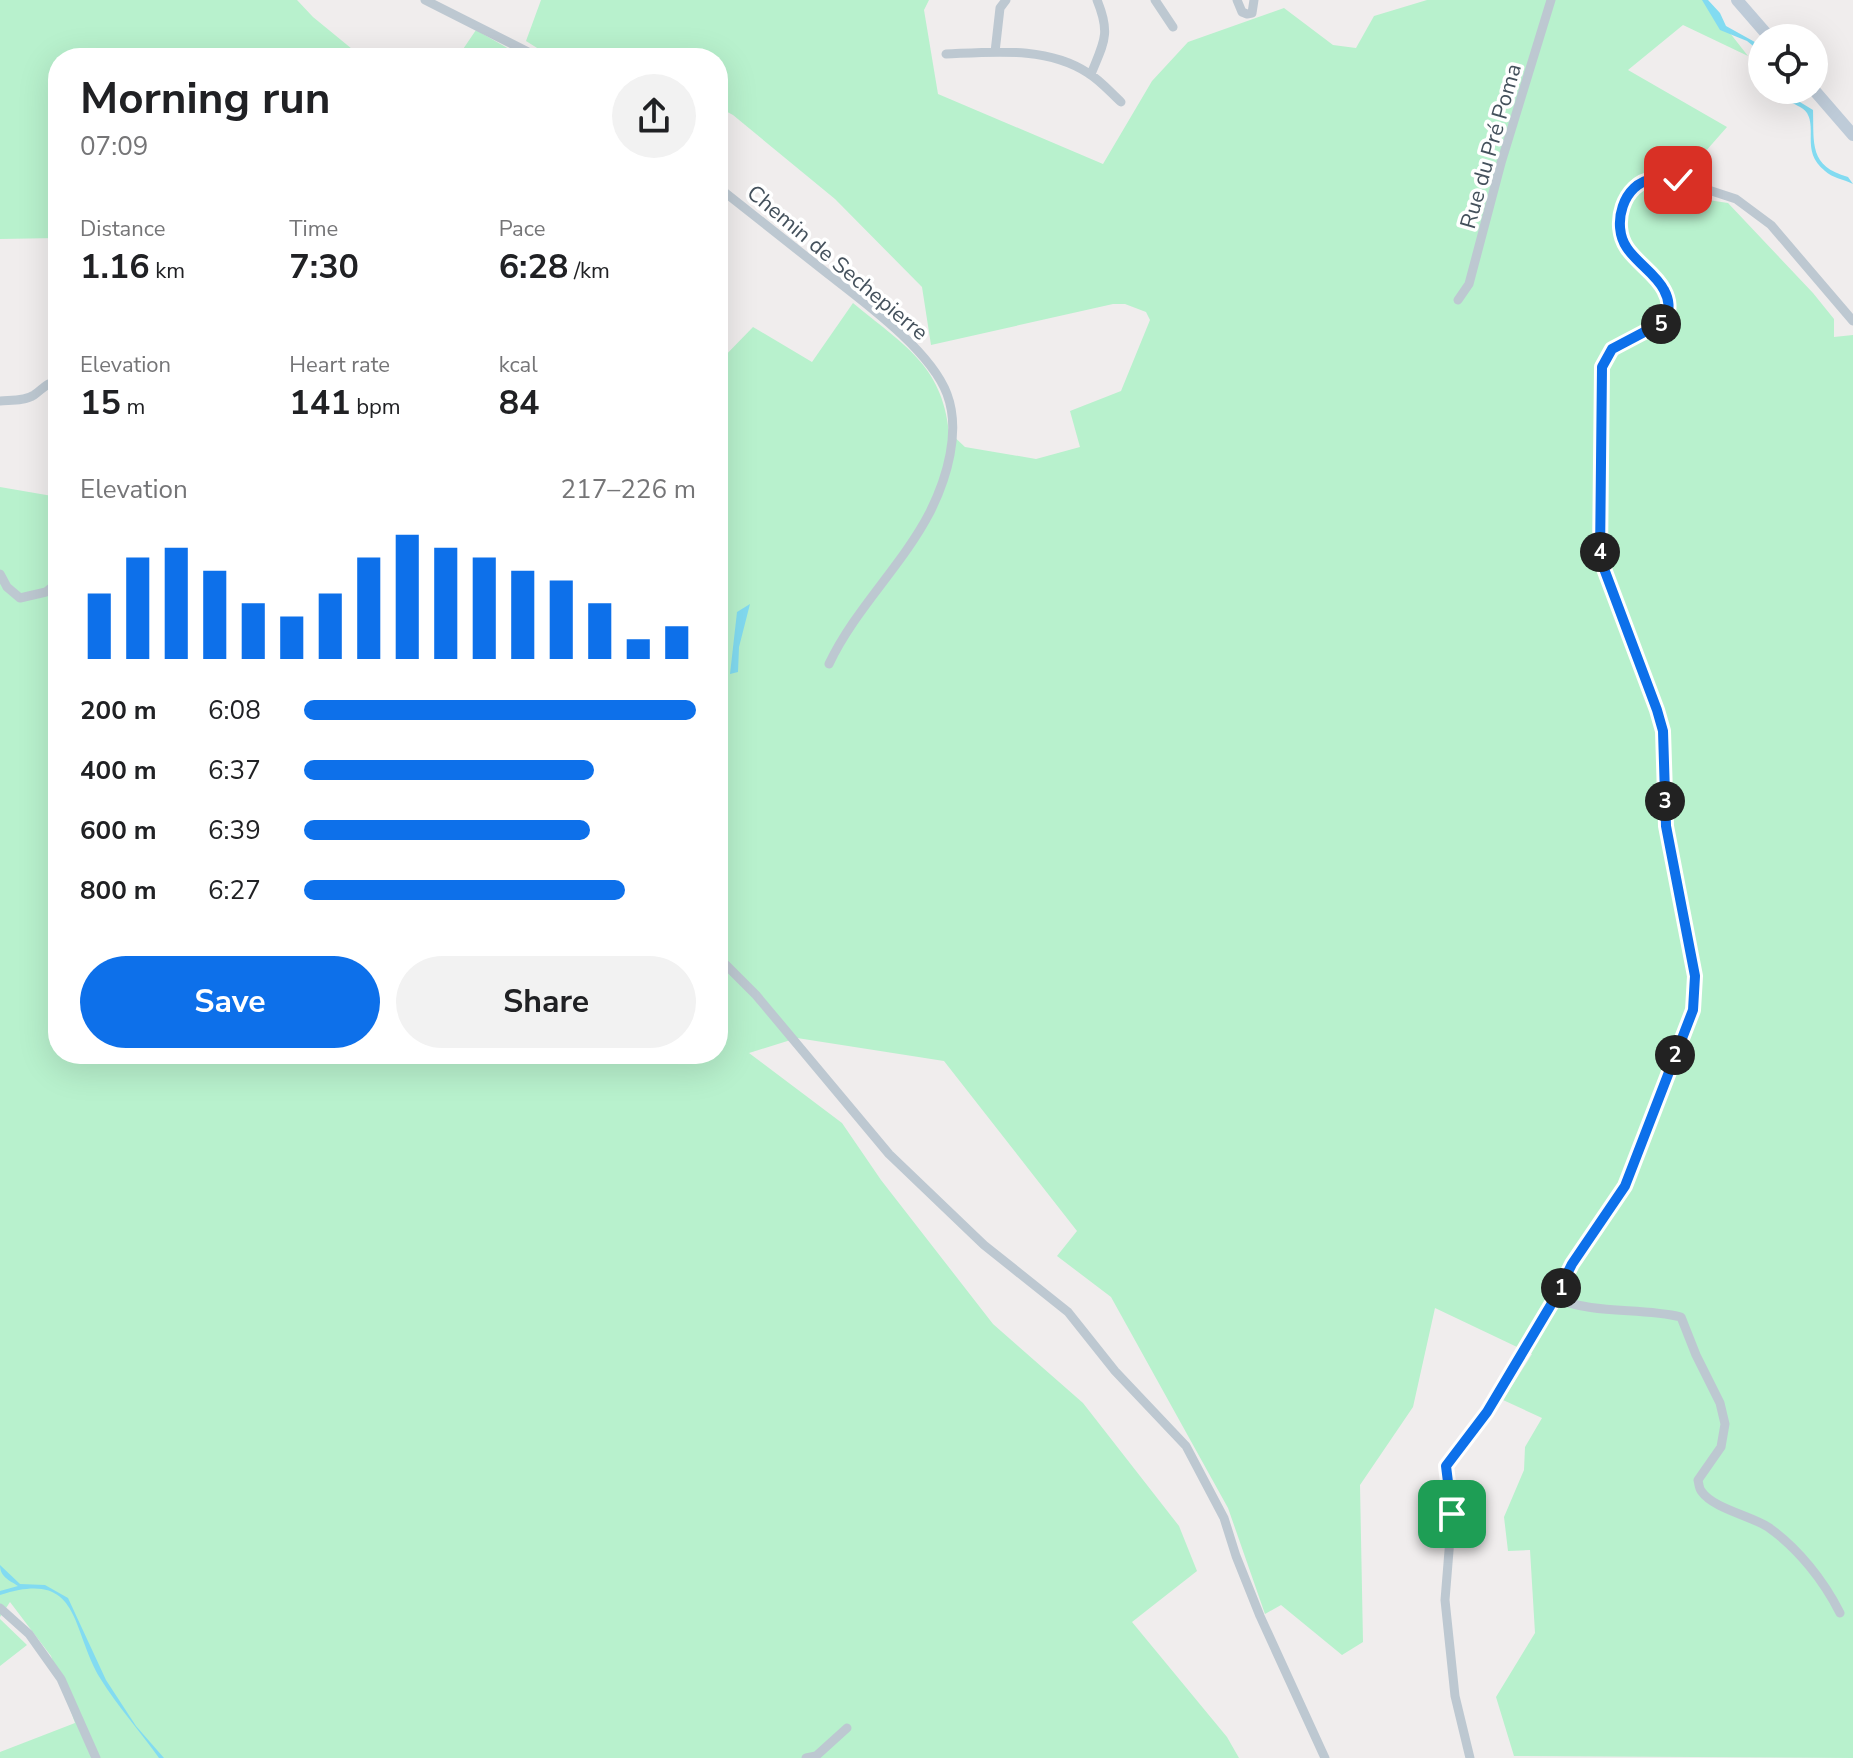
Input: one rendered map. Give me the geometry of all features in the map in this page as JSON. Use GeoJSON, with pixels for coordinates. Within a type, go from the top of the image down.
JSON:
{"type":"FeatureCollection","features":[{"type":"Feature","properties":{"kind":"street"},"geometry":{"type":"LineString","coordinates":[[425,0],[520,48]]}},
{"type":"Feature","properties":{"kind":"street"},"geometry":{"type":"LineString","coordinates":[[995,52],[1000,8],[1006,0]]}},
{"type":"Feature","properties":{"kind":"street"},"geometry":{"type":"LineString","coordinates":[[1091,74],[1104,42],[1106,26],[1097,0]]}},
{"type":"Feature","properties":{"kind":"street"},"geometry":{"type":"LineString","coordinates":[[1155,0],[1173,27]]}},
{"type":"Feature","properties":{"kind":"street"},"geometry":{"type":"LineString","coordinates":[[1237,0],[1242,12],[1247,14],[1252,13],[1255,7],[1254,0]]}},
{"type":"Feature","properties":{"kind":"street","name":"Rue du Pré Poma"},"geometry":{"type":"LineString","coordinates":[[1458,300],[1469,284],[1501,163],[1551,0]]}},
{"type":"Feature","properties":{"kind":"street"},"geometry":{"type":"LineString","coordinates":[[1737,0],[1758,24]]}},
{"type":"Feature","properties":{"kind":"street"},"geometry":{"type":"LineString","coordinates":[[946,54],[1036,53],[1073,64],[1091,74],[1121,102]]}},
{"type":"Feature","properties":{"kind":"street"},"geometry":{"type":"LineString","coordinates":[[1826,104],[1853,135]]}},
{"type":"Feature","properties":{"kind":"street"},"geometry":{"type":"LineString","coordinates":[[1470,1758],[1455,1696],[1445,1600],[1452,1514],[1446,1466],[1487,1412],[1572,1264],[1625,1186],[1693,1010],[1695,976],[1666,826],[1663,731],[1600,558],[1602,367],[1612,349],[1667,320],[1669,302],[1662,286],[1625,246],[1619,220],[1626,196],[1639,184],[1652,179],[1678,180],[1736,199],[1771,225],[1853,321]]}},
{"type":"Feature","properties":{"kind":"street","name":"Chemin de Sechepierre"},"geometry":{"type":"LineString","coordinates":[[728,195],[864,303],[921,353],[947,394],[954,419],[947,465],[930,512],[841,639],[829,664]]}},
{"type":"Feature","properties":{"kind":"street"},"geometry":{"type":"LineString","coordinates":[[0,401],[25,399],[48,383]]}},
{"type":"Feature","properties":{"kind":"street"},"geometry":{"type":"LineString","coordinates":[[0,574],[7,587],[20,598],[48,590]]}},
{"type":"Feature","properties":{"kind":"street"},"geometry":{"type":"LineString","coordinates":[[728,967],[756,995],[889,1154],[984,1245],[1068,1312],[1115,1371],[1186,1446],[1224,1518],[1260,1616],[1325,1758]]}},
{"type":"Feature","properties":{"kind":"street"},"geometry":{"type":"LineString","coordinates":[[1555,1298],[1601,1309],[1656,1311],[1681,1317],[1720,1403],[1725,1424],[1721,1447],[1698,1480],[1702,1492],[1715,1502],[1768,1527],[1806,1563],[1829,1592],[1840,1613]]}},
{"type":"Feature","properties":{"kind":"street"},"geometry":{"type":"LineString","coordinates":[[0,1608],[29,1634],[61,1679],[96,1758]]}},
{"type":"Feature","properties":{"kind":"street"},"geometry":{"type":"LineString","coordinates":[[806,1758],[816,1756],[847,1728]]}},
{"type":"Feature","properties":{"kind":"green space"},"geometry":{"type":"Polygon","coordinates":[[[0,0],[297,0],[351,48],[48,48],[48,238],[0,239],[0,0]]]}},
{"type":"Feature","properties":{"kind":"green space"},"geometry":{"type":"Polygon","coordinates":[[[541,0],[929,0],[924,10],[938,94],[1103,164],[1152,81],[1188,42],[1284,8],[1333,45],[1356,48],[1374,16],[1427,0],[1704,0],[1748,56],[1683,25],[1628,70],[1727,127],[1668,194],[1728,203],[1834,319],[1834,337],[1853,335],[1853,1758],[1514,1756],[1496,1697],[1535,1633],[1530,1550],[1508,1551],[1504,1517],[1524,1470],[1525,1447],[1542,1418],[1503,1400],[1532,1354],[1435,1308],[1413,1407],[1360,1485],[1363,1642],[1342,1655],[1281,1605],[1265,1614],[1228,1508],[1111,1297],[1057,1256],[1077,1231],[944,1061],[797,1038],[749,1053],[842,1123],[881,1180],[993,1324],[1083,1403],[1179,1526],[1197,1571],[1132,1622],[1227,1737],[1239,1758],[0,1758],[0,1752],[75,1723],[51,1656],[10,1602],[0,1617],[0,487],[48,495],[48,1064],[728,1064],[728,353],[753,327],[812,362],[853,303],[917,357],[938,389],[949,432],[965,447],[1036,459],[1080,447],[1070,411],[1121,391],[1150,320],[1146,312],[1125,304],[1113,304],[931,345],[922,287],[835,199],[728,112],[728,48],[537,48],[526,41],[541,0]]]}},
{"type":"Feature","properties":{"kind":"green space"},"geometry":{"type":"Polygon","coordinates":[[[476,30],[508,48],[464,48],[476,30]]]}},
{"type":"Feature","properties":{"kind":"green space"},"geometry":{"type":"Polygon","coordinates":[[[0,1619],[27,1645],[0,1666],[0,1619]]]}},
{"type":"Feature","properties":{"kind":"water"},"geometry":{"type":"Polygon","coordinates":[[[1702,0],[1708,0],[1720,13],[1726,26],[1748,38],[1748,42],[1720,30],[1702,0]]]}},
{"type":"Feature","properties":{"kind":"water"},"geometry":{"type":"Polygon","coordinates":[[[1794,104],[1803,104],[1813,110],[1814,143],[1820,160],[1826,167],[1848,177],[1853,184],[1831,175],[1818,164],[1811,149],[1810,120],[1794,104]]]}},
{"type":"Feature","properties":{"kind":"water"},"geometry":{"type":"Polygon","coordinates":[[[750,604],[739,647],[738,672],[730,674],[737,612],[750,604]]]}},
{"type":"Feature","properties":{"kind":"water"},"geometry":{"type":"Polygon","coordinates":[[[0,1565],[20,1584],[45,1585],[68,1598],[106,1680],[136,1726],[164,1758],[159,1758],[100,1678],[77,1622],[59,1596],[46,1590],[26,1589],[0,1595],[0,1591],[18,1586],[3,1575],[0,1565]]]}},
{"type":"Feature","properties":{"kind":"route"},"geometry":{"type":"LineString","coordinates":[[1452,1514],[1446,1466],[1487,1412],[1572,1264],[1625,1186],[1693,1010],[1695,976],[1666,826],[1663,731],[1600,558],[1602,367],[1612,349],[1667,320],[1669,302],[1662,286],[1625,246],[1619,220],[1626,196],[1639,184],[1652,179],[1678,180]]}}]}
